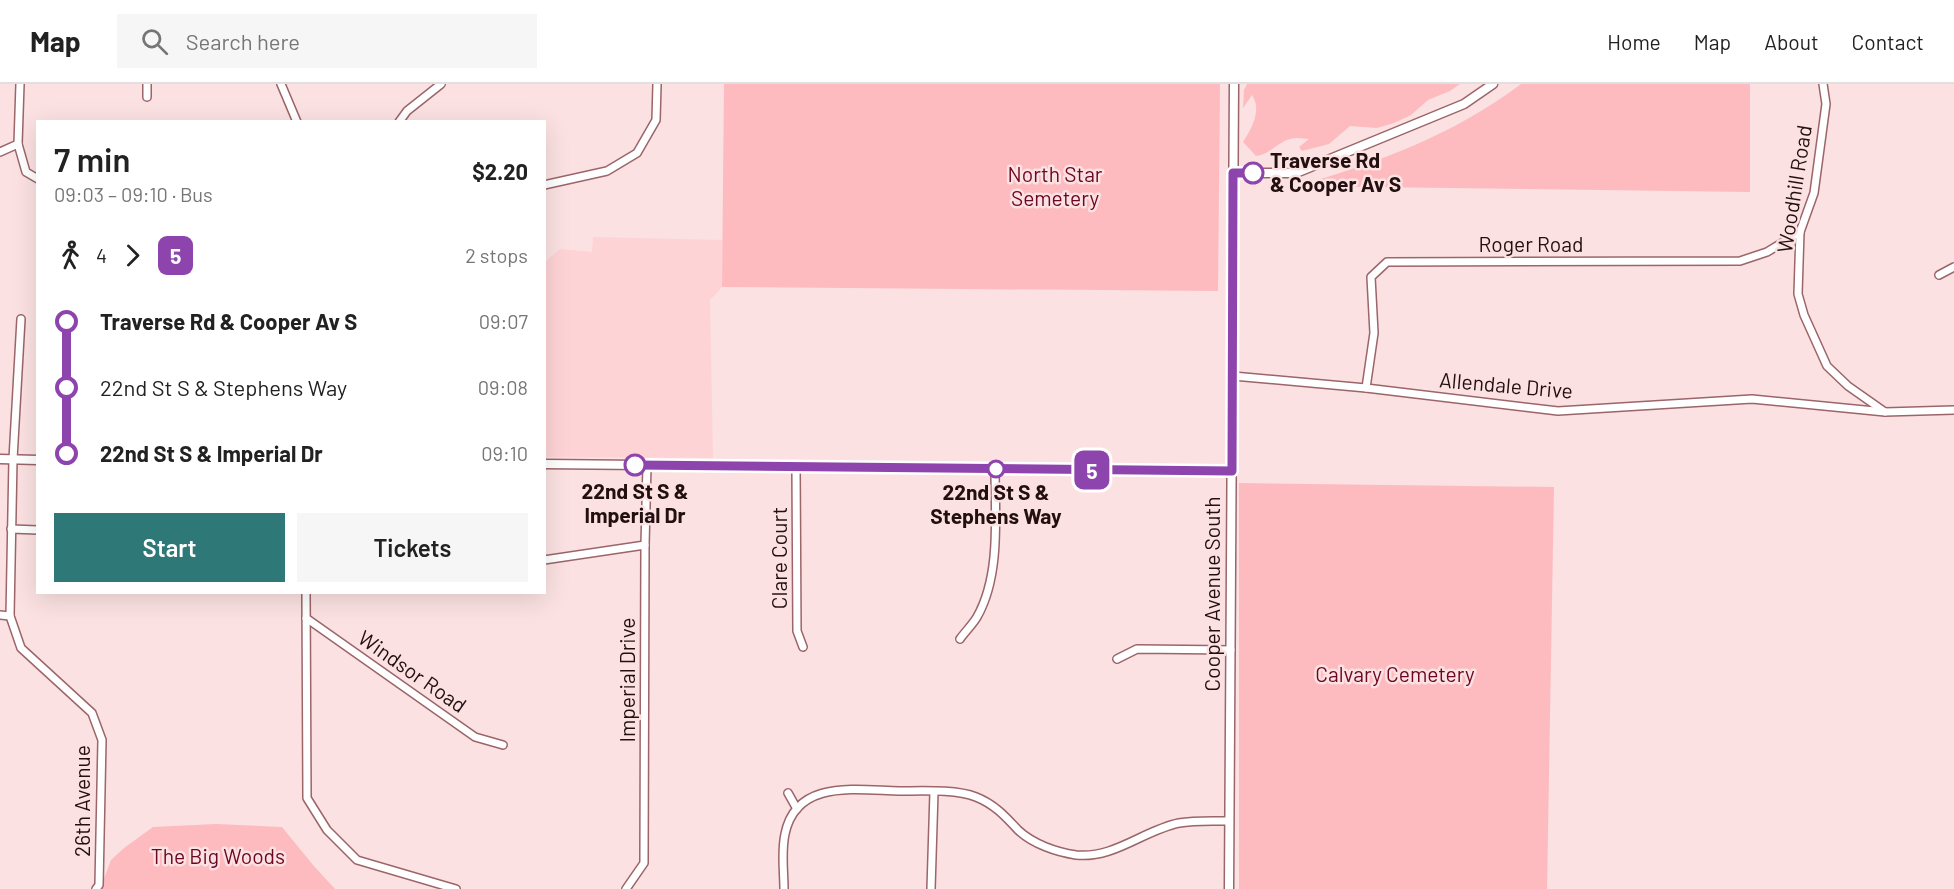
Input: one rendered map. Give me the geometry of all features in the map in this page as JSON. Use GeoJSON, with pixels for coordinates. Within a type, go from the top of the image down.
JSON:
{"type":"FeatureCollection","features":[{"type":"Feature","properties":{"kind":"street"},"geometry":{"type":"LineString","coordinates":[[20,84],[18,144],[26,172],[36,178]]}},
{"type":"Feature","properties":{"kind":"street"},"geometry":{"type":"LineString","coordinates":[[147,84],[147,97]]}},
{"type":"Feature","properties":{"kind":"street"},"geometry":{"type":"LineString","coordinates":[[281,84],[296,120]]}},
{"type":"Feature","properties":{"kind":"street"},"geometry":{"type":"LineString","coordinates":[[400,120],[407,111],[441,84]]}},
{"type":"Feature","properties":{"kind":"street"},"geometry":{"type":"LineString","coordinates":[[546,185],[607,171],[637,153],[656,120],[657,84]]}},
{"type":"Feature","properties":{"kind":"street","name":"Cooper Avenue South"},"geometry":{"type":"LineString","coordinates":[[1229,889],[1234,84]]}},
{"type":"Feature","properties":{"kind":"street"},"geometry":{"type":"LineString","coordinates":[[1233,173],[1296,173],[1464,104],[1493,84]]}},
{"type":"Feature","properties":{"kind":"street","name":"Woodhill Road"},"geometry":{"type":"LineString","coordinates":[[1823,84],[1826,104],[1814,193],[1800,232],[1798,294],[1804,315],[1827,366],[1848,386],[1885,412]]}},
{"type":"Feature","properties":{"kind":"street"},"geometry":{"type":"LineString","coordinates":[[0,152],[18,144]]}},
{"type":"Feature","properties":{"kind":"street","name":"Roger Road"},"geometry":{"type":"LineString","coordinates":[[1366,388],[1374,333],[1371,278],[1387,262],[1740,261],[1767,252],[1800,232]]}},
{"type":"Feature","properties":{"kind":"street"},"geometry":{"type":"LineString","coordinates":[[1939,275],[1954,267]]}},
{"type":"Feature","properties":{"kind":"street","name":"26th Avenue"},"geometry":{"type":"LineString","coordinates":[[21,319],[13,459],[10,616],[21,648],[92,713],[102,740],[99,885],[96,889]]}},
{"type":"Feature","properties":{"kind":"street","name":"Allendale Drive"},"geometry":{"type":"LineString","coordinates":[[1233,376],[1366,388],[1558,411],[1752,399],[1885,412]]}},
{"type":"Feature","properties":{"kind":"street"},"geometry":{"type":"LineString","coordinates":[[1885,412],[1954,410]]}},
{"type":"Feature","properties":{"kind":"street"},"geometry":{"type":"LineString","coordinates":[[0,459],[36,460]]}},
{"type":"Feature","properties":{"kind":"street"},"geometry":{"type":"LineString","coordinates":[[546,464],[1232,471]]}},
{"type":"Feature","properties":{"kind":"street","name":"Imperial Drive"},"geometry":{"type":"LineString","coordinates":[[626,889],[644,864],[645,545],[648,465]]}},
{"type":"Feature","properties":{"kind":"street","name":"Clare Court"},"geometry":{"type":"LineString","coordinates":[[795,467],[797,631],[803,647]]}},
{"type":"Feature","properties":{"kind":"street"},"geometry":{"type":"LineString","coordinates":[[960,639],[977,617],[988,588],[994,561],[995,469]]}},
{"type":"Feature","properties":{"kind":"street"},"geometry":{"type":"LineString","coordinates":[[11,529],[36,530]]}},
{"type":"Feature","properties":{"kind":"street"},"geometry":{"type":"LineString","coordinates":[[546,560],[645,545]]}},
{"type":"Feature","properties":{"kind":"street"},"geometry":{"type":"LineString","coordinates":[[306,594],[307,798],[327,830],[357,860],[456,889]]}},
{"type":"Feature","properties":{"kind":"street"},"geometry":{"type":"LineString","coordinates":[[0,615],[10,616]]}},
{"type":"Feature","properties":{"kind":"street","name":"Windsor Road"},"geometry":{"type":"LineString","coordinates":[[306,618],[475,737],[502,745]]}},
{"type":"Feature","properties":{"kind":"street"},"geometry":{"type":"LineString","coordinates":[[1117,659],[1137,649],[1231,650]]}},
{"type":"Feature","properties":{"kind":"street"},"geometry":{"type":"LineString","coordinates":[[784,889],[785,834],[790,820],[805,800],[815,794],[832,790],[934,792],[974,796],[998,808],[1020,831],[1040,845],[1075,855],[1112,850],[1180,823],[1229,821]]}},
{"type":"Feature","properties":{"kind":"street"},"geometry":{"type":"LineString","coordinates":[[931,889],[934,792]]}},
{"type":"Feature","properties":{"kind":"street"},"geometry":{"type":"LineString","coordinates":[[789,793],[797,808]]}},
{"type":"Feature","properties":{"kind":"shaded area"},"geometry":{"type":"Polygon","coordinates":[[[593,237],[722,240],[722,287],[710,300],[713,458],[546,457],[546,261],[560,249],[592,252],[593,237]]]}},
{"type":"Feature","properties":{"kind":"green space","name":"North Star Semetery"},"geometry":{"type":"Polygon","coordinates":[[[724,84],[1220,84],[1218,291],[722,287],[724,84]]]}},
{"type":"Feature","properties":{"kind":"green space"},"geometry":{"type":"Polygon","coordinates":[[[1247,84],[1460,84],[1428,100],[1411,115],[1394,123],[1377,128],[1350,126],[1329,144],[1302,151],[1299,147],[1309,139],[1292,138],[1256,156],[1243,142],[1256,113],[1252,95],[1243,108],[1244,90],[1247,84]]]}},
{"type":"Feature","properties":{"kind":"green space"},"geometry":{"type":"Polygon","coordinates":[[[1521,84],[1750,84],[1750,192],[1299,186],[1358,167],[1442,133],[1521,84]]]}},
{"type":"Feature","properties":{"kind":"green space","name":"Calvary Cemetery"},"geometry":{"type":"Polygon","coordinates":[[[1239,483],[1554,487],[1547,889],[1239,889],[1239,483]]]}},
{"type":"Feature","properties":{"kind":"green space","name":"The Big Woods"},"geometry":{"type":"Polygon","coordinates":[[[216,824],[282,827],[335,889],[100,889],[111,860],[153,827],[216,824]]]}},
{"type":"Feature","properties":{"kind":"bus line","name":"5"},"geometry":{"type":"LineString","coordinates":[[635,465],[1232,471],[1233,173],[1253,173]]}},
{"type":"Feature","properties":{"kind":"place","name":"Traverse Rd & Cooper Av S"},"geometry":{"type":"Point","coordinates":[1253,173]}},
{"type":"Feature","properties":{"kind":"place","name":"22nd St S & Imperial Dr"},"geometry":{"type":"Point","coordinates":[635,465]}},
{"type":"Feature","properties":{"kind":"place","name":"22nd St S & Stephens Way"},"geometry":{"type":"Point","coordinates":[996,469]}}]}
